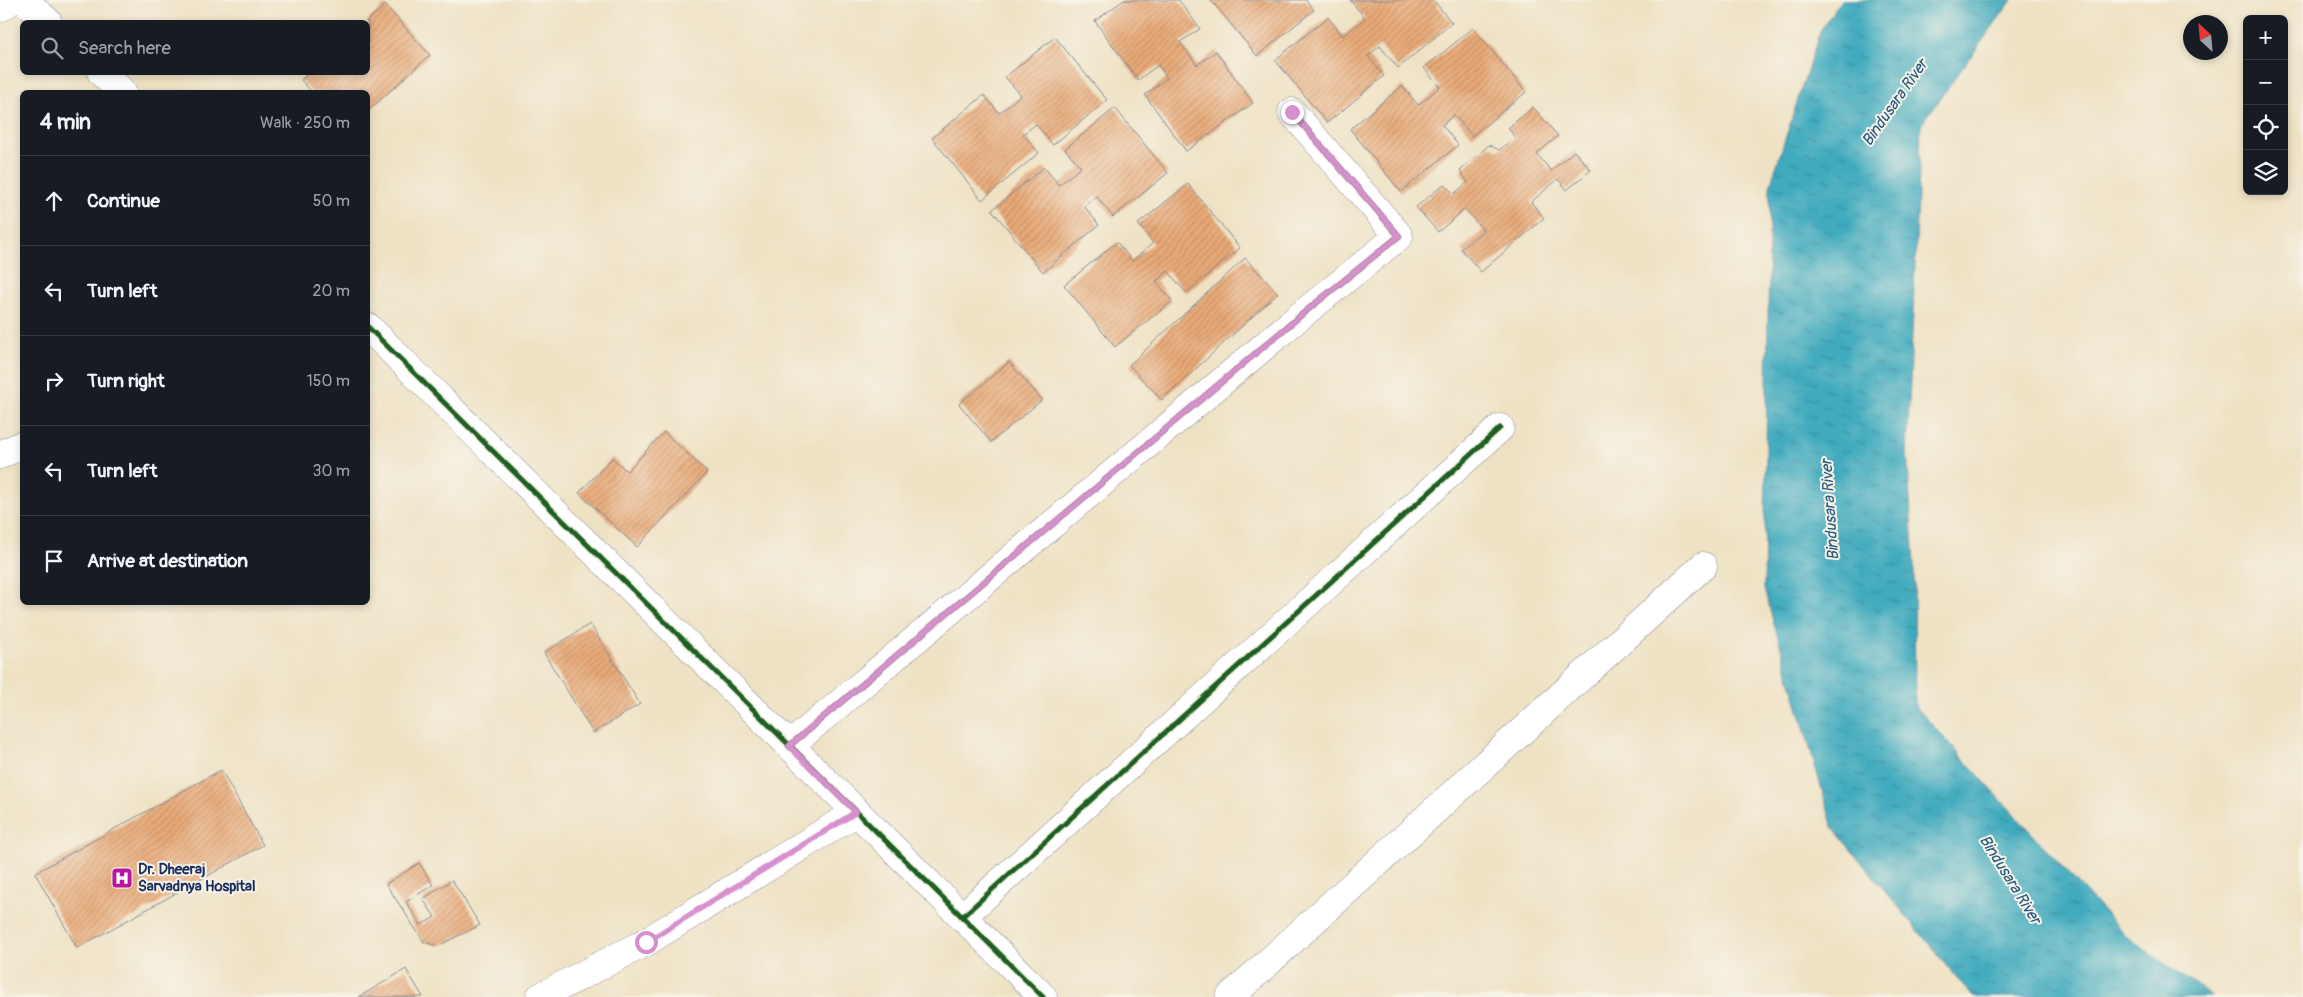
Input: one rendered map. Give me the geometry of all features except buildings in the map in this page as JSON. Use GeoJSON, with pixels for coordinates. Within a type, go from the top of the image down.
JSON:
{"type":"FeatureCollection","features":[{"type":"Feature","properties":{"kind":"street"},"geometry":{"type":"LineString","coordinates":[[0,8],[12,0]]}},
{"type":"Feature","properties":{"kind":"street"},"geometry":{"type":"LineString","coordinates":[[24,0],[46,20]]}},
{"type":"Feature","properties":{"kind":"street"},"geometry":{"type":"LineString","coordinates":[[104,75],[120,90]]}},
{"type":"Feature","properties":{"kind":"street"},"geometry":{"type":"LineString","coordinates":[[789,746],[1285,329],[1399,236],[1292,112]]}},
{"type":"Feature","properties":{"kind":"street"},"geometry":{"type":"LineString","coordinates":[[370,329],[1042,997]]}},
{"type":"Feature","properties":{"kind":"street"},"geometry":{"type":"LineString","coordinates":[[962,918],[1500,428]]}},
{"type":"Feature","properties":{"kind":"street"},"geometry":{"type":"LineString","coordinates":[[0,455],[20,446]]}},
{"type":"Feature","properties":{"kind":"street"},"geometry":{"type":"LineString","coordinates":[[1230,997],[1703,566]]}},
{"type":"Feature","properties":{"kind":"street"},"geometry":{"type":"LineString","coordinates":[[540,997],[646,942],[856,812]]}},
{"type":"Feature","properties":{"kind":"water","name":"Bindusara River"},"geometry":{"type":"Polygon","coordinates":[[[1841,0],[2012,0],[1921,125],[1907,452],[1914,564],[1915,706],[2126,936],[2212,997],[1973,997],[1833,828],[1764,589],[1770,186],[1820,31],[1841,0]]]}},
{"type":"Feature","properties":{"kind":"cycle path"},"geometry":{"type":"LineString","coordinates":[[789,746],[1300,316],[1399,236],[1292,112]]}},
{"type":"Feature","properties":{"kind":"cycle path"},"geometry":{"type":"LineString","coordinates":[[370,329],[1043,997]]}},
{"type":"Feature","properties":{"kind":"cycle path"},"geometry":{"type":"LineString","coordinates":[[962,917],[1500,428]]}},
{"type":"Feature","properties":{"kind":"place","name":"Dr. Dheeraj Sarvadnya Hospital"},"geometry":{"type":"Point","coordinates":[122,878]}},
{"type":"Feature","properties":{"kind":"route"},"geometry":{"type":"LineString","coordinates":[[646,942],[856,812],[789,746],[1300,316],[1399,236],[1292,112]]}}]}
